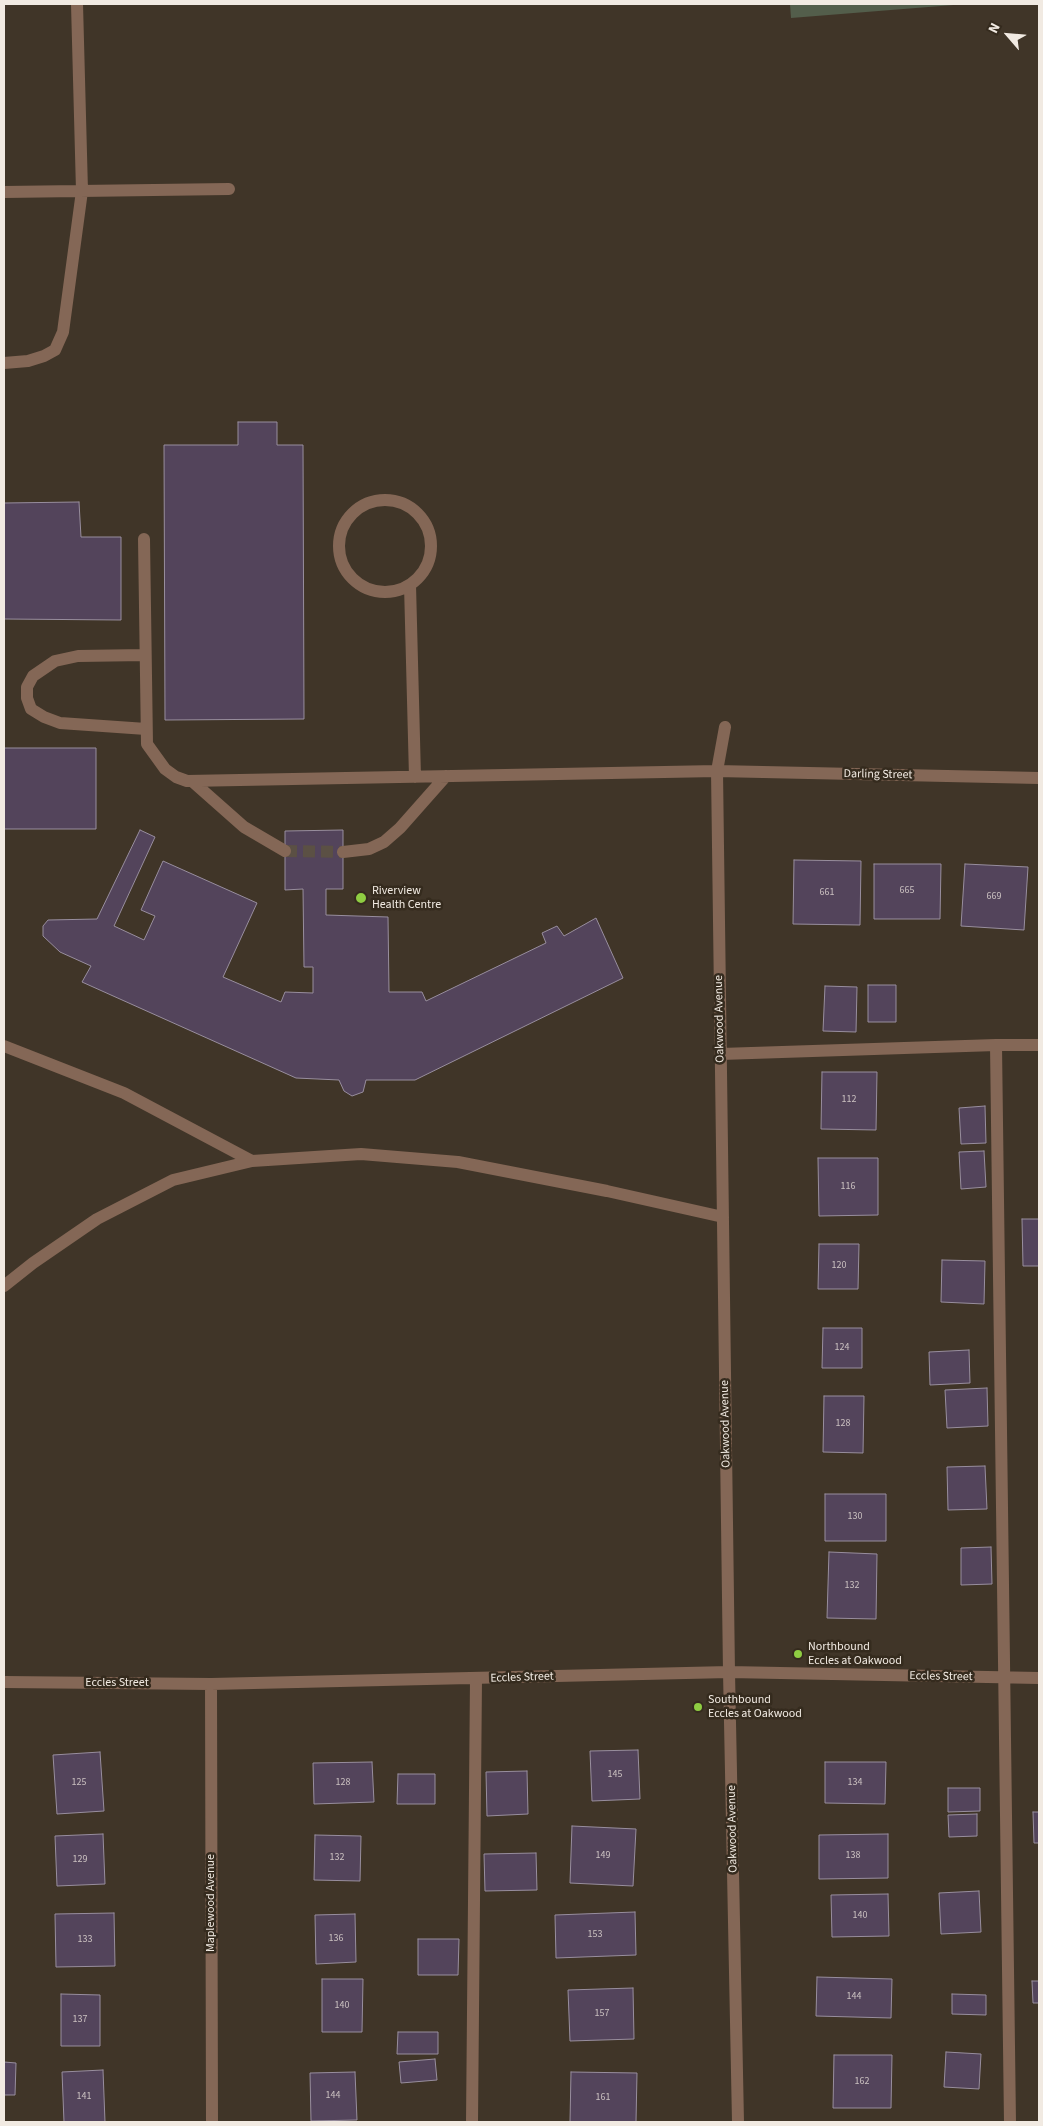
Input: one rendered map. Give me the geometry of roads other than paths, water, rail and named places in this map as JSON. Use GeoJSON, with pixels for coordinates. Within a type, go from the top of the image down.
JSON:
{"type":"FeatureCollection","features":[{"type":"Feature","properties":{"kind":"street"},"geometry":{"type":"LineString","coordinates":[[4,362],[28,361],[55,350],[63,332],[82,191],[77,4]]}},
{"type":"Feature","properties":{"kind":"street"},"geometry":{"type":"LineString","coordinates":[[4,192],[229,189]]}},
{"type":"Feature","properties":{"kind":"street"},"geometry":{"type":"LineString","coordinates":[[410,585],[395,592],[379,592],[360,586],[346,572],[340,560],[339,539],[343,525],[360,507],[372,502],[393,500],[412,508],[426,524],[429,532],[431,555],[421,575],[410,585],[415,777]]}},
{"type":"Feature","properties":{"kind":"street"},"geometry":{"type":"LineString","coordinates":[[144,539],[147,744],[156,759],[176,777],[192,781],[244,828],[285,851]]}},
{"type":"Feature","properties":{"kind":"street"},"geometry":{"type":"LineString","coordinates":[[145,655],[78,656],[55,661],[33,676],[27,687],[27,698],[31,709],[44,718],[60,723],[146,729]]}},
{"type":"Feature","properties":{"kind":"street","name":"Oakwood Avenue"},"geometry":{"type":"LineString","coordinates":[[725,727],[717,771],[729,1672],[738,2122]]}},
{"type":"Feature","properties":{"kind":"street","name":"Darling Street"},"geometry":{"type":"LineString","coordinates":[[192,781],[717,771],[1039,778]]}},
{"type":"Feature","properties":{"kind":"street"},"geometry":{"type":"LineString","coordinates":[[342,852],[369,849],[384,842],[400,828],[446,776]]}},
{"type":"Feature","properties":{"kind":"street"},"geometry":{"type":"LineString","coordinates":[[996,1045],[1010,2122]]}},
{"type":"Feature","properties":{"kind":"street"},"geometry":{"type":"LineString","coordinates":[[721,1054],[1039,1045]]}},
{"type":"Feature","properties":{"kind":"street"},"geometry":{"type":"LineString","coordinates":[[4,1046],[124,1093],[252,1161]]}},
{"type":"Feature","properties":{"kind":"street"},"geometry":{"type":"LineString","coordinates":[[4,1286],[33,1262],[97,1219],[173,1180],[252,1161],[361,1154],[458,1162],[607,1191],[723,1217]]}},
{"type":"Feature","properties":{"kind":"street","name":"Eccles Street"},"geometry":{"type":"LineString","coordinates":[[4,1682],[211,1684],[729,1672],[1039,1678]]}},
{"type":"Feature","properties":{"kind":"street"},"geometry":{"type":"LineString","coordinates":[[472,2122],[476,1679]]}},
{"type":"Feature","properties":{"kind":"street","name":"Maplewood Avenue"},"geometry":{"type":"LineString","coordinates":[[211,1684],[212,2122]]}},
{"type":"Feature","properties":{"kind":"tunnel"},"geometry":{"type":"LineString","coordinates":[[285,851],[343,852]]}},
{"type":"Feature","properties":{"kind":"place","name":"Riverview Health Centre"},"geometry":{"type":"Point","coordinates":[361,898]}},
{"type":"Feature","properties":{"kind":"place","name":"Northbound Eccles at Oakwood"},"geometry":{"type":"Point","coordinates":[798,1654]}},
{"type":"Feature","properties":{"kind":"place","name":"Southbound Eccles at Oakwood"},"geometry":{"type":"Point","coordinates":[698,1707]}}]}
